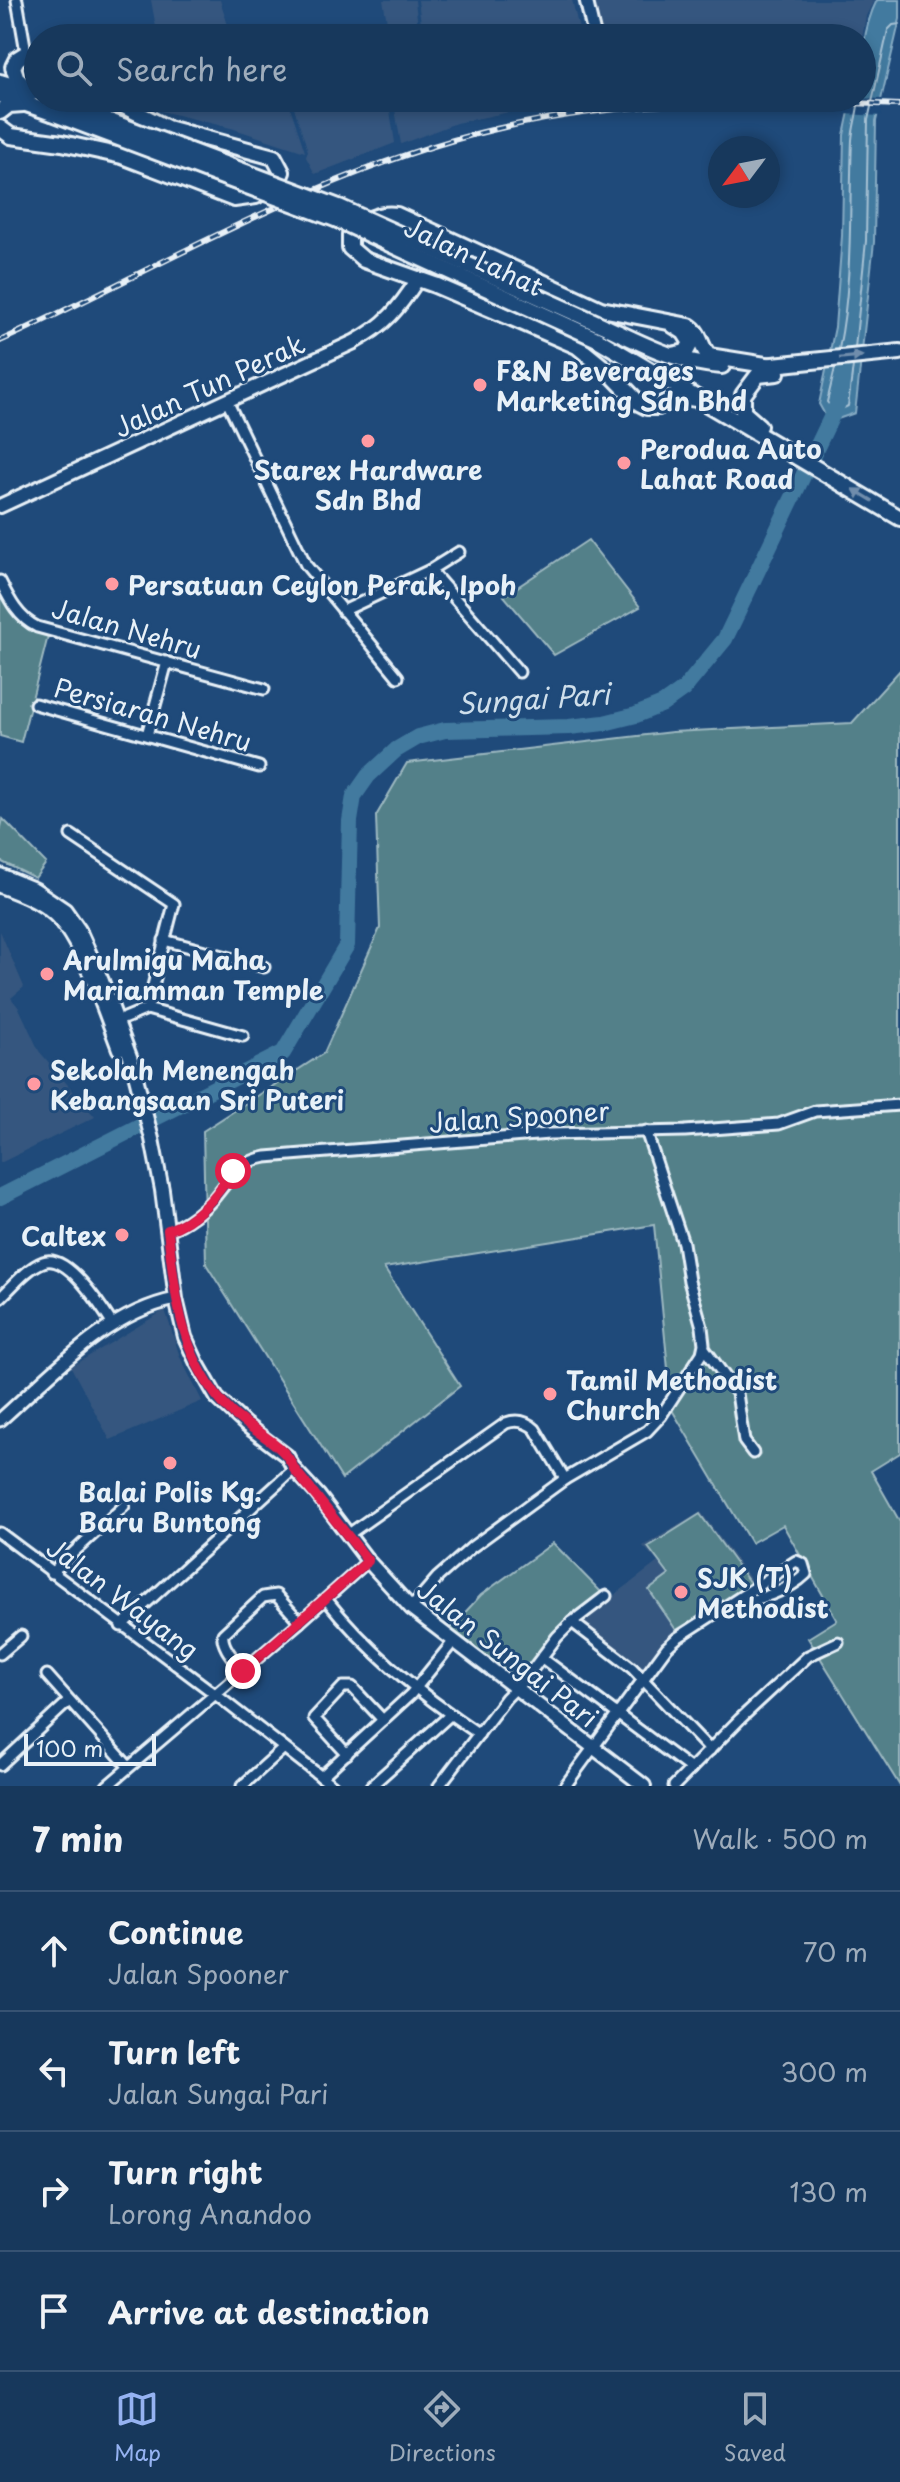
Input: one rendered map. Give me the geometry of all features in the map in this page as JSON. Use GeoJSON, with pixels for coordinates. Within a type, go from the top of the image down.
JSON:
{"type":"FeatureCollection","features":[{"type":"Feature","properties":{"kind":"main road"},"geometry":{"type":"LineString","coordinates":[[0,70],[13,53],[24,50]]}},
{"type":"Feature","properties":{"kind":"main road"},"geometry":{"type":"LineString","coordinates":[[24,55],[13,67],[17,79],[24,85]]}},
{"type":"Feature","properties":{"kind":"main road","name":"Jalan Lahat"},"geometry":{"type":"LineString","coordinates":[[0,82],[24,93]]}},
{"type":"Feature","properties":{"kind":"main road","name":"Jalan Lahat"},"geometry":{"type":"LineString","coordinates":[[0,95],[24,98]]}},
{"type":"Feature","properties":{"kind":"main road"},"geometry":{"type":"LineString","coordinates":[[0,112],[9,105],[24,103]]}},
{"type":"Feature","properties":{"kind":"main road","name":"Jalan Lahat"},"geometry":{"type":"LineString","coordinates":[[73,112],[339,207],[600,332],[662,376],[900,518]]}},
{"type":"Feature","properties":{"kind":"main road"},"geometry":{"type":"LineString","coordinates":[[0,128],[11,136],[122,156],[234,199],[256,196],[281,177],[281,166],[274,157],[167,128],[136,112]]}},
{"type":"Feature","properties":{"kind":"main road"},"geometry":{"type":"LineString","coordinates":[[0,137],[21,143],[70,145]]}},
{"type":"Feature","properties":{"kind":"main road"},"geometry":{"type":"LineString","coordinates":[[702,400],[677,396],[658,407],[647,407],[577,346],[358,257],[349,244],[353,230],[383,214],[397,215],[578,300],[614,312],[693,328],[709,356],[772,366]]}},
{"type":"Feature","properties":{"kind":"main road","name":"Jalan Tun Perak"},"geometry":{"type":"LineString","coordinates":[[0,506],[368,334],[396,312],[418,279]]}},
{"type":"Feature","properties":{"kind":"main road"},"geometry":{"type":"LineString","coordinates":[[666,322],[684,332],[691,343],[686,352],[667,355]]}},
{"type":"Feature","properties":{"kind":"main road"},"geometry":{"type":"LineString","coordinates":[[600,332],[697,364],[772,366],[900,352]]}},
{"type":"Feature","properties":{"kind":"main road"},"geometry":{"type":"LineString","coordinates":[[811,464],[749,419],[741,403],[747,386],[758,375],[824,360]]}},
{"type":"Feature","properties":{"kind":"main road"},"geometry":{"type":"LineString","coordinates":[[647,407],[665,394],[667,388],[662,376]]}},
{"type":"Feature","properties":{"kind":"main road","name":"Jalan Sungai Pari"},"geometry":{"type":"LineString","coordinates":[[0,875],[34,889],[65,910],[86,944],[136,1087],[168,1230],[172,1300]]}},
{"type":"Feature","properties":{"kind":"main road","name":"Jalan Sungai Pari"},"geometry":{"type":"LineString","coordinates":[[0,886],[49,910],[64,925],[114,1023]]}},
{"type":"Feature","properties":{"kind":"main road","name":"Jalan Sungai Pari"},"geometry":{"type":"LineString","coordinates":[[157,1174],[172,1300],[191,1366],[208,1396],[218,1408],[294,1469],[368,1561],[411,1608],[644,1786]]}},
{"type":"Feature","properties":{"kind":"street"},"geometry":{"type":"LineString","coordinates":[[17,0],[24,24]]}},
{"type":"Feature","properties":{"kind":"street"},"geometry":{"type":"LineString","coordinates":[[586,0],[592,24]]}},
{"type":"Feature","properties":{"kind":"street"},"geometry":{"type":"LineString","coordinates":[[227,401],[300,556],[398,677]]}},
{"type":"Feature","properties":{"kind":"street"},"geometry":{"type":"LineString","coordinates":[[343,611],[430,570],[459,552]]}},
{"type":"Feature","properties":{"kind":"street"},"geometry":{"type":"LineString","coordinates":[[430,570],[519,672]]}},
{"type":"Feature","properties":{"kind":"street","name":"Jalan Nehru"},"geometry":{"type":"LineString","coordinates":[[0,581],[17,611],[29,623],[264,689]]}},
{"type":"Feature","properties":{"kind":"street"},"geometry":{"type":"LineString","coordinates":[[147,735],[167,662]]}},
{"type":"Feature","properties":{"kind":"street","name":"Persiaran Nehru"},"geometry":{"type":"LineString","coordinates":[[35,704],[259,767]]}},
{"type":"Feature","properties":{"kind":"street"},"geometry":{"type":"LineString","coordinates":[[71,835],[174,904],[147,1009]]}},
{"type":"Feature","properties":{"kind":"street"},"geometry":{"type":"LineString","coordinates":[[164,940],[264,967]]}},
{"type":"Feature","properties":{"kind":"street"},"geometry":{"type":"LineString","coordinates":[[114,1023],[147,1009],[243,1036]]}},
{"type":"Feature","properties":{"kind":"street","name":"Jalan Spooner"},"geometry":{"type":"LineString","coordinates":[[168,1230],[204,1207],[217,1195],[233,1171],[252,1159],[549,1134],[685,1131],[779,1124],[815,1111],[900,1105]]}},
{"type":"Feature","properties":{"kind":"street"},"geometry":{"type":"LineString","coordinates":[[646,1131],[683,1243],[704,1348],[737,1393],[744,1441],[753,1453]]}},
{"type":"Feature","properties":{"kind":"street"},"geometry":{"type":"LineString","coordinates":[[0,1298],[34,1268],[53,1260],[62,1263],[79,1280],[113,1325]]}},
{"type":"Feature","properties":{"kind":"street"},"geometry":{"type":"LineString","coordinates":[[0,1420],[81,1347],[140,1310],[172,1300]]}},
{"type":"Feature","properties":{"kind":"street"},"geometry":{"type":"LineString","coordinates":[[411,1608],[455,1560],[565,1479],[647,1431],[669,1404],[704,1348]]}},
{"type":"Feature","properties":{"kind":"street"},"geometry":{"type":"LineString","coordinates":[[349,1534],[513,1421],[529,1424],[535,1429],[565,1479]]}},
{"type":"Feature","properties":{"kind":"street"},"geometry":{"type":"LineString","coordinates":[[121,1626],[294,1469]]}},
{"type":"Feature","properties":{"kind":"street"},"geometry":{"type":"LineString","coordinates":[[51,1573],[124,1506]]}},
{"type":"Feature","properties":{"kind":"street","name":"Jalan Wayang"},"geometry":{"type":"LineString","coordinates":[[2,1538],[215,1694],[333,1786]]}},
{"type":"Feature","properties":{"kind":"street"},"geometry":{"type":"LineString","coordinates":[[565,1786],[667,1647],[677,1638],[799,1560],[806,1569],[802,1578],[746,1603],[732,1603]]}},
{"type":"Feature","properties":{"kind":"street"},"geometry":{"type":"LineString","coordinates":[[107,1786],[368,1561]]}},
{"type":"Feature","properties":{"kind":"street"},"geometry":{"type":"LineString","coordinates":[[243,1671],[221,1639],[263,1597],[276,1595],[300,1622]]}},
{"type":"Feature","properties":{"kind":"street"},"geometry":{"type":"LineString","coordinates":[[439,1786],[514,1689],[572,1622],[606,1596]]}},
{"type":"Feature","properties":{"kind":"street"},"geometry":{"type":"LineString","coordinates":[[326,1599],[361,1639],[416,1689],[479,1734]]}},
{"type":"Feature","properties":{"kind":"street"},"geometry":{"type":"LineString","coordinates":[[572,1622],[644,1679],[710,1750]]}},
{"type":"Feature","properties":{"kind":"street"},"geometry":{"type":"LineString","coordinates":[[0,1654],[21,1636]]}},
{"type":"Feature","properties":{"kind":"street"},"geometry":{"type":"LineString","coordinates":[[321,1777],[416,1689],[453,1642]]}},
{"type":"Feature","properties":{"kind":"street"},"geometry":{"type":"LineString","coordinates":[[674,1786],[808,1656],[838,1642]]}},
{"type":"Feature","properties":{"kind":"street"},"geometry":{"type":"LineString","coordinates":[[542,1658],[691,1769]]}},
{"type":"Feature","properties":{"kind":"street"},"geometry":{"type":"LineString","coordinates":[[47,1675],[128,1766]]}},
{"type":"Feature","properties":{"kind":"street"},"geometry":{"type":"LineString","coordinates":[[347,1754],[314,1718],[343,1687],[352,1687],[383,1720]]}},
{"type":"Feature","properties":{"kind":"street"},"geometry":{"type":"LineString","coordinates":[[0,1765],[69,1701]]}},
{"type":"Feature","properties":{"kind":"street"},"geometry":{"type":"LineString","coordinates":[[371,1786],[450,1715]]}},
{"type":"Feature","properties":{"kind":"street"},"geometry":{"type":"LineString","coordinates":[[242,1786],[284,1748]]}},
{"type":"Feature","properties":{"kind":"shaded area"},"geometry":{"type":"Polygon","coordinates":[[[151,0],[220,0],[228,24],[155,24],[151,0]]]}},
{"type":"Feature","properties":{"kind":"shaded area"},"geometry":{"type":"Polygon","coordinates":[[[383,0],[415,0],[418,24],[387,24],[383,0]]]}},
{"type":"Feature","properties":{"kind":"shaded area"},"geometry":{"type":"Polygon","coordinates":[[[418,0],[572,0],[578,24],[421,24],[418,0]]]}},
{"type":"Feature","properties":{"kind":"shaded area"},"geometry":{"type":"Polygon","coordinates":[[[592,0],[874,0],[865,24],[598,24],[592,0]]]}},
{"type":"Feature","properties":{"kind":"shaded area"},"geometry":{"type":"Polygon","coordinates":[[[165,112],[292,112],[305,152],[231,128],[165,112]]]}},
{"type":"Feature","properties":{"kind":"shaded area"},"geometry":{"type":"Polygon","coordinates":[[[295,112],[390,112],[395,143],[315,174],[306,157],[308,151],[295,112]]]}},
{"type":"Feature","properties":{"kind":"shaded area"},"geometry":{"type":"Polygon","coordinates":[[[395,112],[510,112],[456,123],[401,144],[395,112]]]}},
{"type":"Feature","properties":{"kind":"shaded area","name":"Sekolah Menengah Kebangsaan Sri Puteri"},"geometry":{"type":"Polygon","coordinates":[[[0,931],[24,987],[11,998],[19,1008],[39,1051],[95,1117],[0,1163],[0,931]]]}},
{"type":"Feature","properties":{"kind":"shaded area"},"geometry":{"type":"Polygon","coordinates":[[[165,1310],[180,1357],[202,1401],[110,1440],[71,1367],[165,1310]]]}},
{"type":"Feature","properties":{"kind":"shaded area","name":"SJK (T) Methodist"},"geometry":{"type":"Polygon","coordinates":[[[701,1512],[755,1585],[675,1634],[643,1670],[578,1623],[658,1562],[643,1546],[701,1512]]]}},
{"type":"Feature","properties":{"kind":"green space"},"geometry":{"type":"Polygon","coordinates":[[[588,540],[640,607],[554,655],[504,596],[588,540]]]}},
{"type":"Feature","properties":{"kind":"green space"},"geometry":{"type":"Polygon","coordinates":[[[2,597],[20,622],[48,636],[21,742],[0,736],[2,597]]]}},
{"type":"Feature","properties":{"kind":"green space"},"geometry":{"type":"Polygon","coordinates":[[[900,670],[900,1453],[871,1471],[900,1522],[900,1786],[808,1638],[837,1620],[783,1525],[751,1543],[672,1410],[654,1225],[384,1268],[460,1386],[342,1479],[206,1264],[203,1131],[324,1053],[380,928],[376,816],[407,763],[672,732],[852,723],[900,670]]]}},
{"type":"Feature","properties":{"kind":"green space"},"geometry":{"type":"Polygon","coordinates":[[[3,819],[46,863],[35,878],[0,861],[3,819]]]}},
{"type":"Feature","properties":{"kind":"green space"},"geometry":{"type":"Polygon","coordinates":[[[700,1514],[752,1586],[676,1630],[649,1590],[669,1575],[648,1547],[700,1514]]]}},
{"type":"Feature","properties":{"kind":"green space"},"geometry":{"type":"Polygon","coordinates":[[[553,1543],[602,1593],[558,1631],[515,1683],[448,1631],[481,1595],[553,1543]]]}},
{"type":"Feature","properties":{"kind":"water"},"geometry":{"type":"Polygon","coordinates":[[[877,0],[900,0],[900,19],[876,121],[874,242],[855,413],[829,422],[819,404],[835,327],[842,236],[844,135],[849,112],[876,112],[876,24],[868,24],[877,0]]]}},
{"type":"Feature","properties":{"kind":"pier"},"geometry":{"type":"Polygon","coordinates":[[[876,99],[885,99],[881,116],[844,114],[876,112],[876,99]]]}},
{"type":"Feature","properties":{"kind":"waterway","name":"Sungai Pari"},"geometry":{"type":"LineString","coordinates":[[0,1197],[283,1053],[347,945],[350,821],[354,796],[368,776],[396,750],[418,737],[445,730],[569,727],[604,723],[663,704],[684,689],[725,639],[838,403]]}},
{"type":"Feature","properties":{"kind":"railway"},"geometry":{"type":"LineString","coordinates":[[876,104],[900,105]]}},
{"type":"Feature","properties":{"kind":"railway"},"geometry":{"type":"LineString","coordinates":[[0,341],[305,194],[368,169],[496,129],[590,112]]}},
{"type":"Feature","properties":{"kind":"place","name":"F&N Beverages Marketing Sdn Bhd"},"geometry":{"type":"Point","coordinates":[480,385]}},
{"type":"Feature","properties":{"kind":"place","name":"Starex Hardware Sdn Bhd"},"geometry":{"type":"Point","coordinates":[368,441]}},
{"type":"Feature","properties":{"kind":"place","name":"Perodua Auto Lahat Road"},"geometry":{"type":"Point","coordinates":[624,463]}},
{"type":"Feature","properties":{"kind":"place","name":"Persatuan Ceylon Perak, Ipoh"},"geometry":{"type":"Point","coordinates":[112,584]}},
{"type":"Feature","properties":{"kind":"place","name":"Arulmigu Maha Mariamman Temple"},"geometry":{"type":"Point","coordinates":[47,974]}},
{"type":"Feature","properties":{"kind":"place","name":"Sekolah Menengah Kebangsaan Sri Puteri"},"geometry":{"type":"Point","coordinates":[34,1084]}},
{"type":"Feature","properties":{"kind":"place","name":"Caltex"},"geometry":{"type":"Point","coordinates":[122,1235]}},
{"type":"Feature","properties":{"kind":"place","name":"Tamil Methodist Church"},"geometry":{"type":"Point","coordinates":[550,1394]}},
{"type":"Feature","properties":{"kind":"place","name":"Balai Polis Kg. Baru Buntong"},"geometry":{"type":"Point","coordinates":[170,1463]}},
{"type":"Feature","properties":{"kind":"place","name":"SJK (T) Methodist"},"geometry":{"type":"Point","coordinates":[681,1592]}},
{"type":"Feature","properties":{"kind":"route"},"geometry":{"type":"LineString","coordinates":[[233,1171],[217,1195],[204,1207],[168,1230],[176,1299],[185,1337],[217,1398],[287,1456],[368,1561],[243,1671]]}}]}
